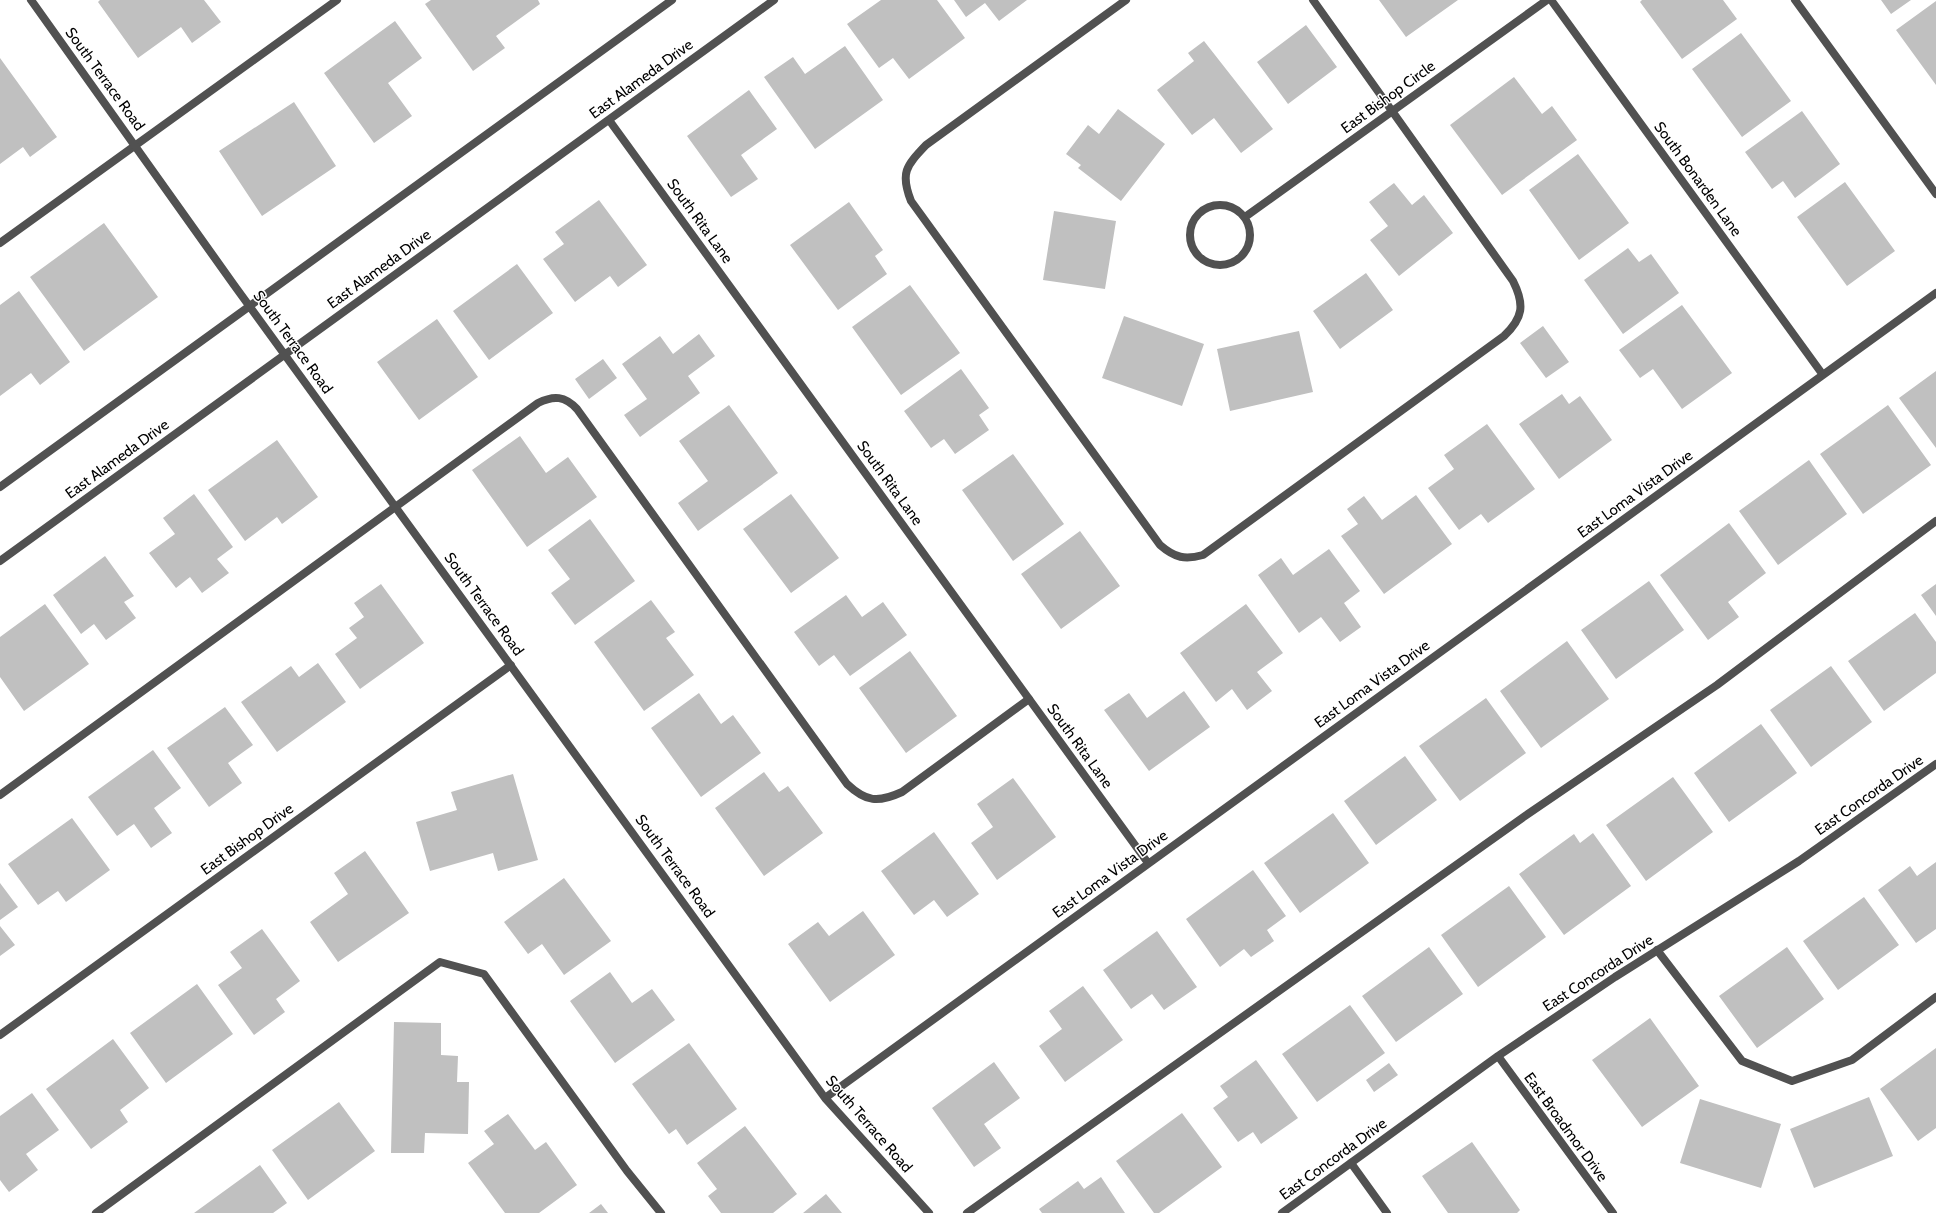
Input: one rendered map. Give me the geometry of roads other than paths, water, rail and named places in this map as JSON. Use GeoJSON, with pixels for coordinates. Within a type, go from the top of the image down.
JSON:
{"type":"FeatureCollection","features":[{"type":"Feature","properties":{"kind":"street","name":"South Terrace Road"},"geometry":{"type":"LineString","coordinates":[[31,0],[285,355],[825,1098],[930,1213]]}},
{"type":"Feature","properties":{"kind":"street"},"geometry":{"type":"LineString","coordinates":[[0,243],[337,0]]}},
{"type":"Feature","properties":{"kind":"street"},"geometry":{"type":"LineString","coordinates":[[0,487],[672,0]]}},
{"type":"Feature","properties":{"kind":"street","name":"East Alameda Drive"},"geometry":{"type":"LineString","coordinates":[[0,561],[774,0]]}},
{"type":"Feature","properties":{"kind":"street"},"geometry":{"type":"LineString","coordinates":[[1126,0],[926,145],[913,158],[906,171],[906,186],[911,202],[1160,545],[1169,552],[1180,557],[1191,558],[1203,554],[1498,341],[1515,326],[1521,310],[1519,294],[1512,281],[1313,0]]}},
{"type":"Feature","properties":{"kind":"street","name":"East Bishop Circle"},"geometry":{"type":"LineString","coordinates":[[1245,217],[1546,0]]}},
{"type":"Feature","properties":{"kind":"street","name":"South Bonarden Lane"},"geometry":{"type":"LineString","coordinates":[[1551,0],[1823,375]]}},
{"type":"Feature","properties":{"kind":"street"},"geometry":{"type":"LineString","coordinates":[[1795,0],[1936,194]]}},
{"type":"Feature","properties":{"kind":"street","name":"South Rita Lane"},"geometry":{"type":"LineString","coordinates":[[609,120],[1148,864]]}},
{"type":"Feature","properties":{"kind":"street"},"geometry":{"type":"LineString","coordinates":[[1217,204],[1228,205],[1237,209],[1245,217],[1249,226],[1250,240],[1244,253],[1238,260],[1229,264],[1219,265],[1201,259],[1194,252],[1190,242],[1192,222],[1198,213],[1207,206],[1217,204]]}},
{"type":"Feature","properties":{"kind":"street","name":"East Loma Vista Drive"},"geometry":{"type":"LineString","coordinates":[[825,1098],[1936,293]]}},
{"type":"Feature","properties":{"kind":"street"},"geometry":{"type":"LineString","coordinates":[[0,795],[538,403],[548,398],[560,398],[569,401],[576,409],[842,777],[858,795],[872,799],[888,799],[902,792],[1029,699]]}},
{"type":"Feature","properties":{"kind":"street"},"geometry":{"type":"LineString","coordinates":[[967,1213],[1524,816],[1717,685],[1936,521]]}},
{"type":"Feature","properties":{"kind":"street","name":"East Bishop Drive"},"geometry":{"type":"LineString","coordinates":[[0,1035],[511,665]]}},
{"type":"Feature","properties":{"kind":"street","name":"East Concorda Drive"},"geometry":{"type":"LineString","coordinates":[[1282,1213],[1498,1056],[1615,977],[1799,861],[1936,764]]}},
{"type":"Feature","properties":{"kind":"street"},"geometry":{"type":"LineString","coordinates":[[1657,950],[1742,1061],[1792,1080],[1852,1060],[1936,997]]}},
{"type":"Feature","properties":{"kind":"street"},"geometry":{"type":"LineString","coordinates":[[96,1213],[440,962],[484,974],[627,1171],[661,1213]]}},
{"type":"Feature","properties":{"kind":"street","name":"East Broadmor Drive"},"geometry":{"type":"LineString","coordinates":[[1498,1056],[1613,1213]]}},
{"type":"Feature","properties":{"kind":"street"},"geometry":{"type":"LineString","coordinates":[[1351,1163],[1387,1213]]}}]}
